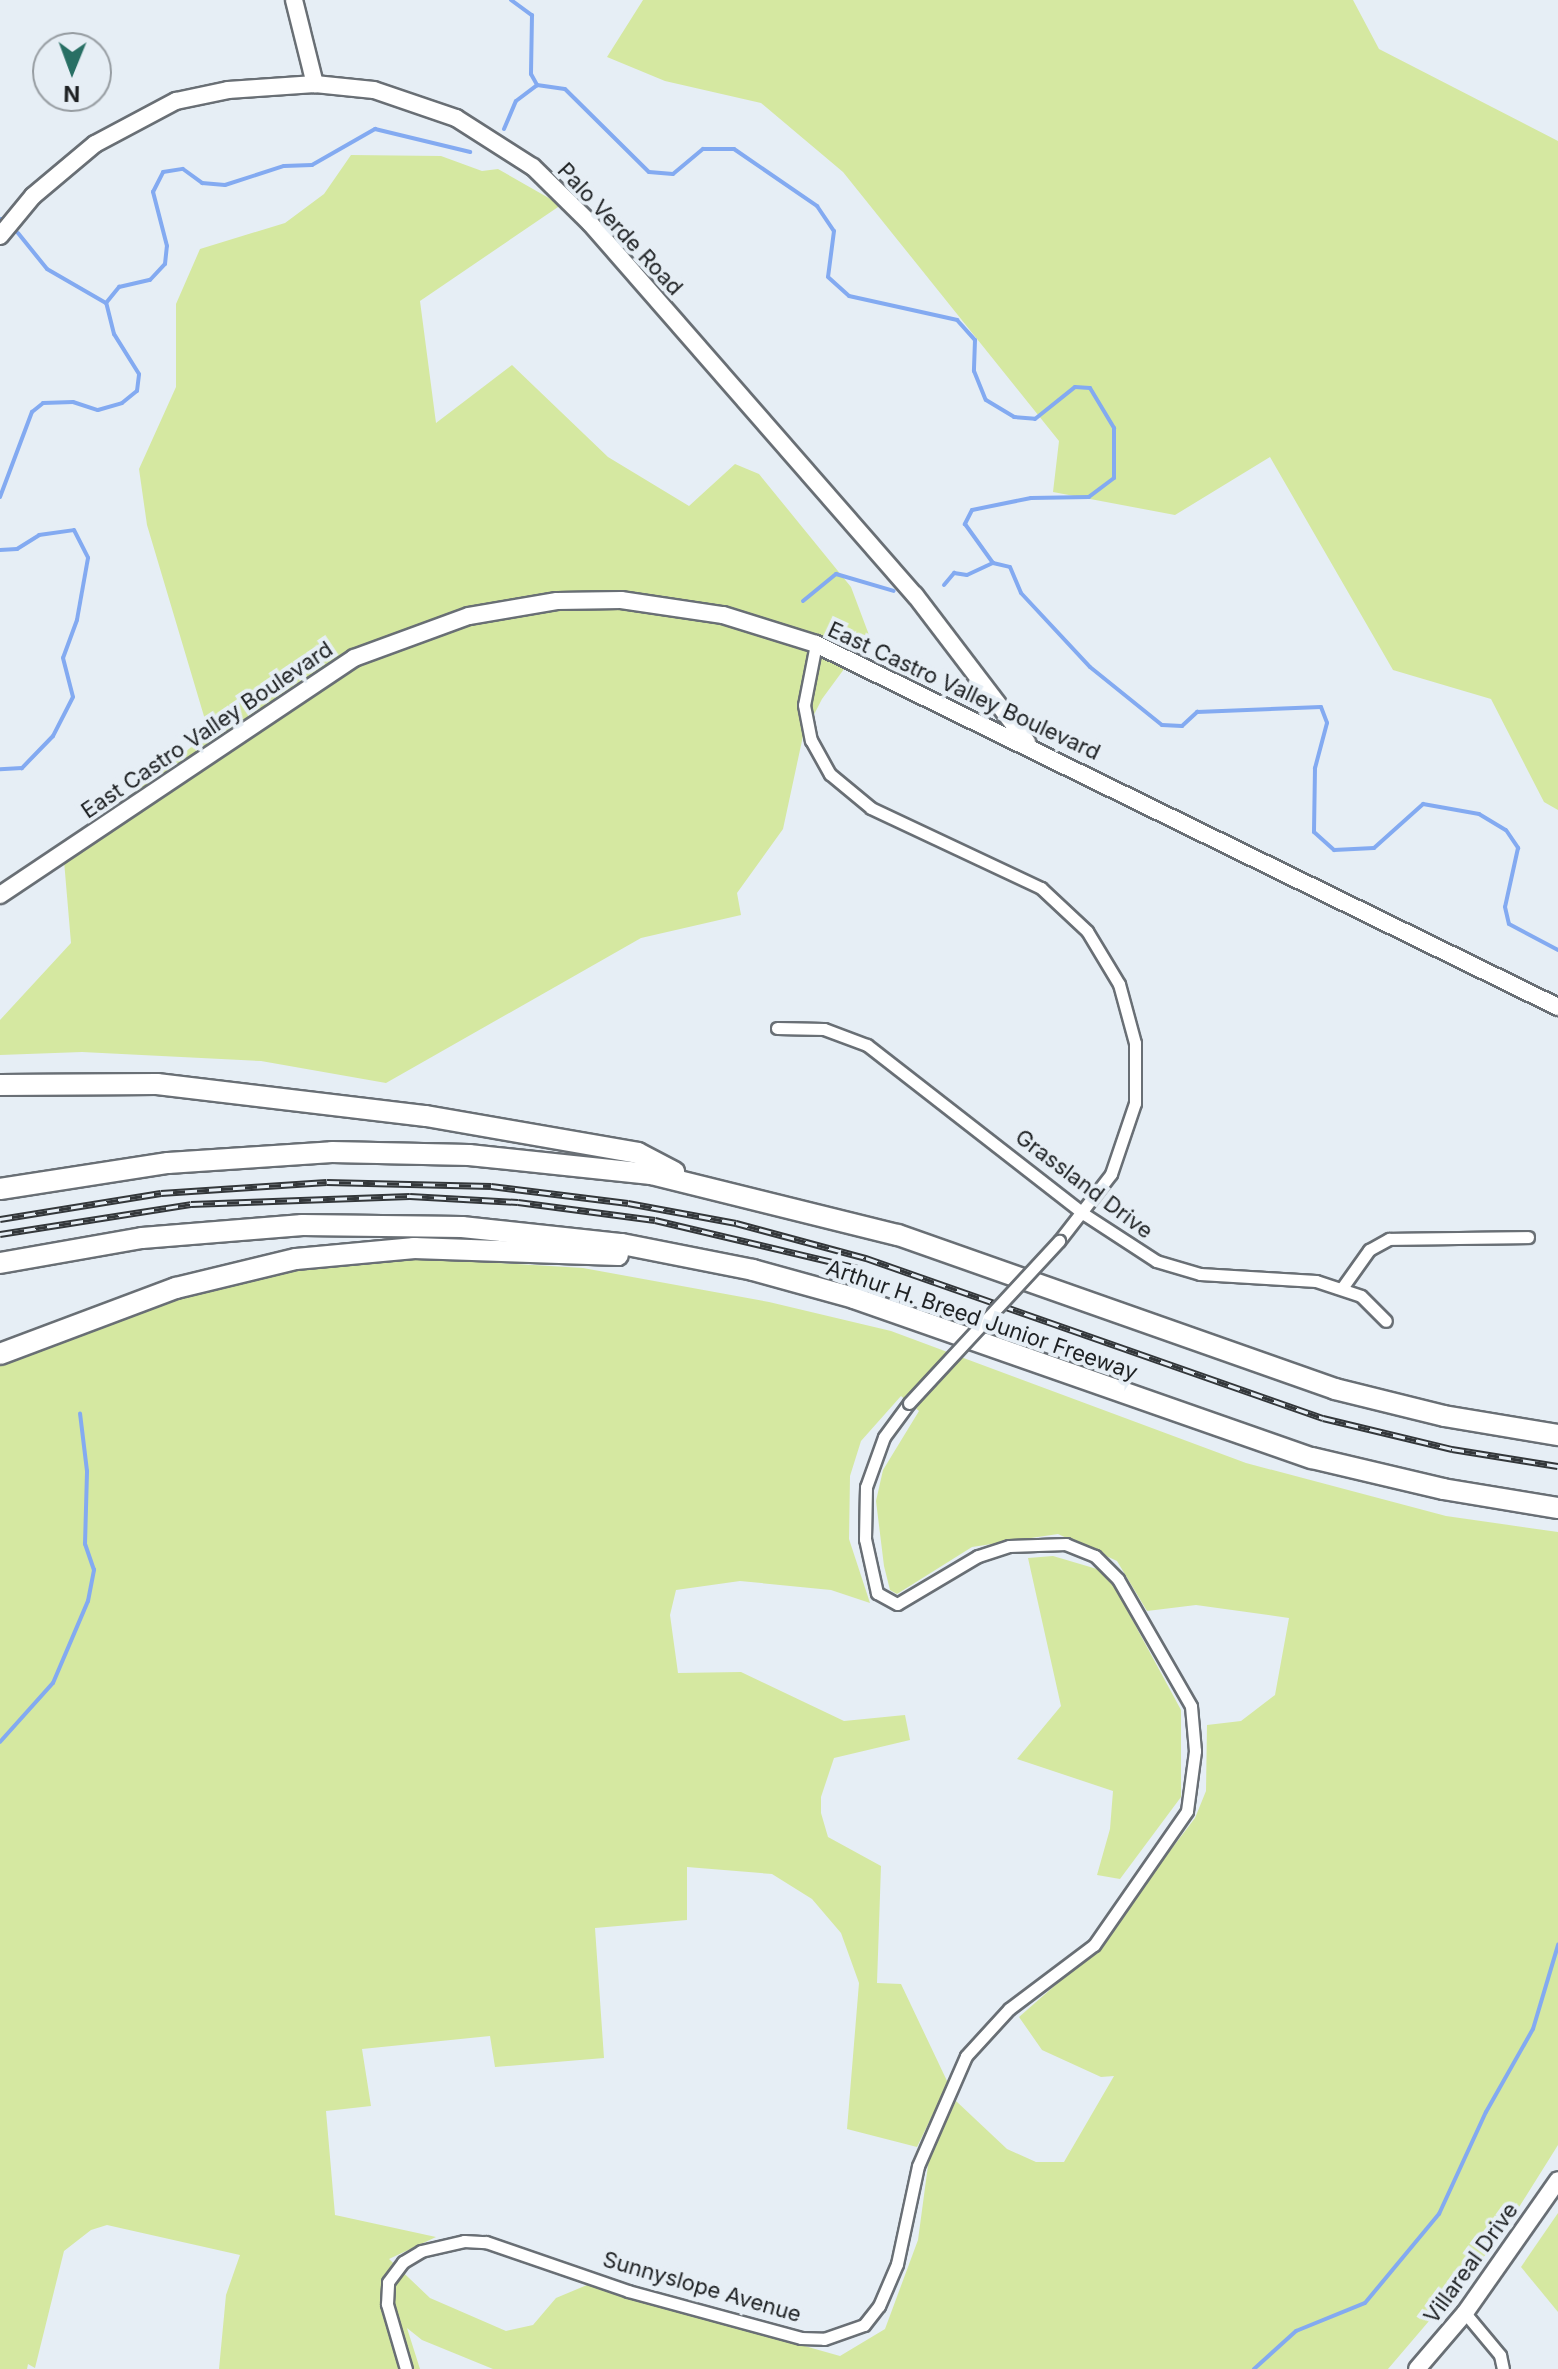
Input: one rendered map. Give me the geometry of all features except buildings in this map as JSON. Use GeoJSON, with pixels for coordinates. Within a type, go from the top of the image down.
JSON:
{"type":"FeatureCollection","features":[{"type":"Feature","properties":{"kind":"highway"},"geometry":{"type":"LineString","coordinates":[[0,1085],[157,1084],[466,1121],[638,1153],[691,1181]]}},
{"type":"Feature","properties":{"kind":"highway"},"geometry":{"type":"LineString","coordinates":[[0,1189],[168,1163],[357,1152],[510,1158],[691,1181],[924,1244],[1309,1381],[1444,1416],[1558,1435]]}},
{"type":"Feature","properties":{"kind":"highway","name":"Arthur H. Breed Junior Freeway"},"geometry":{"type":"LineString","coordinates":[[0,1263],[166,1236],[356,1224],[542,1234],[702,1259],[882,1306],[1300,1454],[1430,1486],[1558,1508]]}},
{"type":"Feature","properties":{"kind":"highway"},"geometry":{"type":"LineString","coordinates":[[0,1354],[196,1282],[316,1256],[438,1248],[702,1259]]}},
{"type":"Feature","properties":{"kind":"main road"},"geometry":{"type":"LineString","coordinates":[[294,0],[315,84]]}},
{"type":"Feature","properties":{"kind":"main road","name":"Palo Verde Road"},"geometry":{"type":"LineString","coordinates":[[0,236],[33,196],[84,153],[146,113],[228,90],[315,84],[374,90],[420,103],[469,124],[533,167],[590,223],[915,595],[1031,746]]}},
{"type":"Feature","properties":{"kind":"main road","name":"East Castro Valley Boulevard"},"geometry":{"type":"LineString","coordinates":[[0,895],[354,658],[469,616],[557,601],[621,600],[723,615],[816,644],[1031,746],[1558,1007]]}},
{"type":"Feature","properties":{"kind":"main road","name":"Villareal Drive"},"geometry":{"type":"LineString","coordinates":[[1417,2369],[1465,2313],[1558,2180]]}},
{"type":"Feature","properties":{"kind":"street","name":"Sunnyslope Avenue"},"geometry":{"type":"LineString","coordinates":[[406,2369],[387,2304],[388,2282],[403,2262],[421,2251],[464,2241],[486,2242],[628,2291],[801,2338],[824,2339],[864,2325],[879,2306],[897,2264],[918,2166],[966,2056],[1009,2009],[1094,1945],[1187,1811],[1195,1751],[1191,1706],[1118,1579],[1095,1556],[1066,1544],[1009,1546],[958,1567],[915,1596],[897,1604],[882,1600],[865,1539],[864,1496],[880,1445],[909,1403],[1084,1214],[1116,1165],[1135,1103],[1135,1043],[1114,975],[1087,931],[1041,888],[871,808],[830,774],[811,740],[805,716],[805,686],[816,644]]}},
{"type":"Feature","properties":{"kind":"street","name":"Grassland Drive"},"geometry":{"type":"LineString","coordinates":[[777,1028],[824,1029],[867,1045],[1084,1214],[1142,1254],[1184,1271],[1291,1277],[1342,1288],[1361,1296],[1386,1321]]}},
{"type":"Feature","properties":{"kind":"street"},"geometry":{"type":"LineString","coordinates":[[1342,1288],[1369,1250],[1389,1239],[1528,1237]]}},
{"type":"Feature","properties":{"kind":"street"},"geometry":{"type":"LineString","coordinates":[[1465,2313],[1500,2355],[1503,2369]]}},
{"type":"Feature","properties":{"kind":"green space"},"geometry":{"type":"Polygon","coordinates":[[[643,0],[1353,0],[1379,49],[1558,141],[1558,810],[1544,802],[1491,699],[1393,670],[1270,457],[1175,515],[1053,492],[1059,441],[843,172],[761,103],[665,81],[607,57],[643,0]]]}},
{"type":"Feature","properties":{"kind":"green space"},"geometry":{"type":"Polygon","coordinates":[[[351,155],[441,156],[482,171],[498,169],[561,205],[420,301],[436,423],[512,365],[608,457],[689,506],[735,464],[759,474],[851,587],[869,635],[822,699],[803,736],[783,829],[737,893],[741,915],[641,938],[386,1083],[261,1061],[82,1052],[0,1055],[0,1020],[71,943],[63,849],[209,733],[147,525],[139,469],[176,387],[176,304],[200,249],[285,223],[324,194],[351,155]]]}},
{"type":"Feature","properties":{"kind":"green space"},"geometry":{"type":"Polygon","coordinates":[[[381,1256],[583,1268],[769,1302],[891,1331],[1246,1463],[1446,1516],[1558,1532],[1558,2145],[1499,2239],[1388,2369],[493,2369],[422,2340],[407,2328],[420,2369],[219,2369],[226,2295],[240,2255],[107,2225],[91,2230],[64,2251],[35,2368],[28,2364],[27,2369],[0,2369],[0,1366],[228,1281],[381,1256]],[[901,1396],[861,1441],[850,1476],[849,1539],[870,1603],[831,1590],[740,1581],[676,1590],[670,1615],[678,1673],[741,1672],[844,1721],[905,1715],[910,1740],[834,1758],[821,1797],[821,1813],[828,1837],[881,1866],[877,1983],[901,1984],[948,2083],[917,2147],[847,2129],[859,1983],[841,1933],[812,1899],[772,1874],[687,1867],[687,1920],[595,1928],[604,2058],[495,2067],[490,2036],[362,2049],[371,2106],[326,2111],[335,2215],[436,2237],[389,2259],[430,2298],[506,2331],[533,2325],[556,2298],[587,2285],[840,2356],[885,2329],[918,2240],[929,2158],[956,2101],[1007,2149],[1036,2162],[1064,2162],[1114,2076],[1101,2077],[1042,2050],[1019,2017],[1093,1952],[1195,1818],[1206,1791],[1207,1725],[1241,1721],[1275,1695],[1289,1618],[1196,1605],[1147,1611],[1117,1561],[1058,1534],[972,1547],[897,1594],[890,1590],[884,1566],[876,1501],[883,1470],[919,1411],[901,1396]]]}},
{"type":"Feature","properties":{"kind":"green space"},"geometry":{"type":"Polygon","coordinates":[[[1053,1556],[1097,1569],[1114,1586],[1181,1710],[1181,1797],[1120,1879],[1097,1875],[1110,1829],[1113,1791],[1017,1759],[1061,1706],[1028,1558],[1053,1556]]]}},
{"type":"Feature","properties":{"kind":"green space"},"geometry":{"type":"Polygon","coordinates":[[[1558,2213],[1558,2312],[1521,2267],[1558,2213]]]}},
{"type":"Feature","properties":{"kind":"waterway"},"geometry":{"type":"LineString","coordinates":[[511,0],[532,15],[531,74],[537,85]]}},
{"type":"Feature","properties":{"kind":"waterway"},"geometry":{"type":"LineString","coordinates":[[537,85],[565,89],[649,172],[673,174],[703,149],[734,149],[817,206],[834,231],[828,277],[849,296],[957,320],[975,340],[974,371],[986,400],[1014,417],[1035,419],[1075,387],[1090,388],[1114,428],[1114,478],[1089,497],[1031,498],[972,510],[965,524],[993,563],[1010,567],[1021,593],[1090,667],[1162,725],[1182,726],[1197,712],[1321,707],[1327,723],[1315,768],[1314,832],[1334,850],[1374,848],[1423,804],[1479,814],[1506,830],[1518,848],[1505,907],[1509,924],[1558,950]]}},
{"type":"Feature","properties":{"kind":"waterway"},"geometry":{"type":"LineString","coordinates":[[504,129],[516,101],[537,85]]}},
{"type":"Feature","properties":{"kind":"waterway"},"geometry":{"type":"LineString","coordinates":[[106,303],[119,287],[150,280],[165,264],[167,246],[153,192],[163,172],[183,169],[202,183],[225,185],[284,166],[312,165],[375,129],[470,152]]}},
{"type":"Feature","properties":{"kind":"waterway"},"geometry":{"type":"LineString","coordinates":[[18,233],[47,269],[106,303]]}},
{"type":"Feature","properties":{"kind":"waterway"},"geometry":{"type":"LineString","coordinates":[[0,497],[32,412],[43,403],[73,402],[98,410],[122,403],[137,391],[139,374],[114,334],[106,303]]}},
{"type":"Feature","properties":{"kind":"waterway"},"geometry":{"type":"LineString","coordinates":[[0,550],[17,549],[39,535],[74,530],[88,558],[77,620],[63,658],[73,697],[53,736],[22,768],[0,769]]}},
{"type":"Feature","properties":{"kind":"waterway"},"geometry":{"type":"LineString","coordinates":[[944,585],[954,573],[967,575],[993,563]]}},
{"type":"Feature","properties":{"kind":"waterway"},"geometry":{"type":"LineString","coordinates":[[803,601],[836,574],[894,591]]}},
{"type":"Feature","properties":{"kind":"waterway"},"geometry":{"type":"LineString","coordinates":[[0,1742],[53,1683],[88,1601],[94,1570],[85,1544],[87,1471],[80,1413]]}},
{"type":"Feature","properties":{"kind":"waterway"},"geometry":{"type":"LineString","coordinates":[[1254,2369],[1296,2331],[1365,2303],[1439,2214],[1486,2112],[1533,2029],[1558,1945]]}},
{"type":"Feature","properties":{"kind":"railway"},"geometry":{"type":"LineString","coordinates":[[0,1219],[161,1193],[327,1182],[491,1186],[628,1203],[736,1223],[866,1258],[1323,1418],[1452,1449],[1558,1466]]}},
{"type":"Feature","properties":{"kind":"railway"},"geometry":{"type":"LineString","coordinates":[[0,1234],[191,1204],[410,1196],[518,1202],[655,1220],[858,1268]]}}]}
